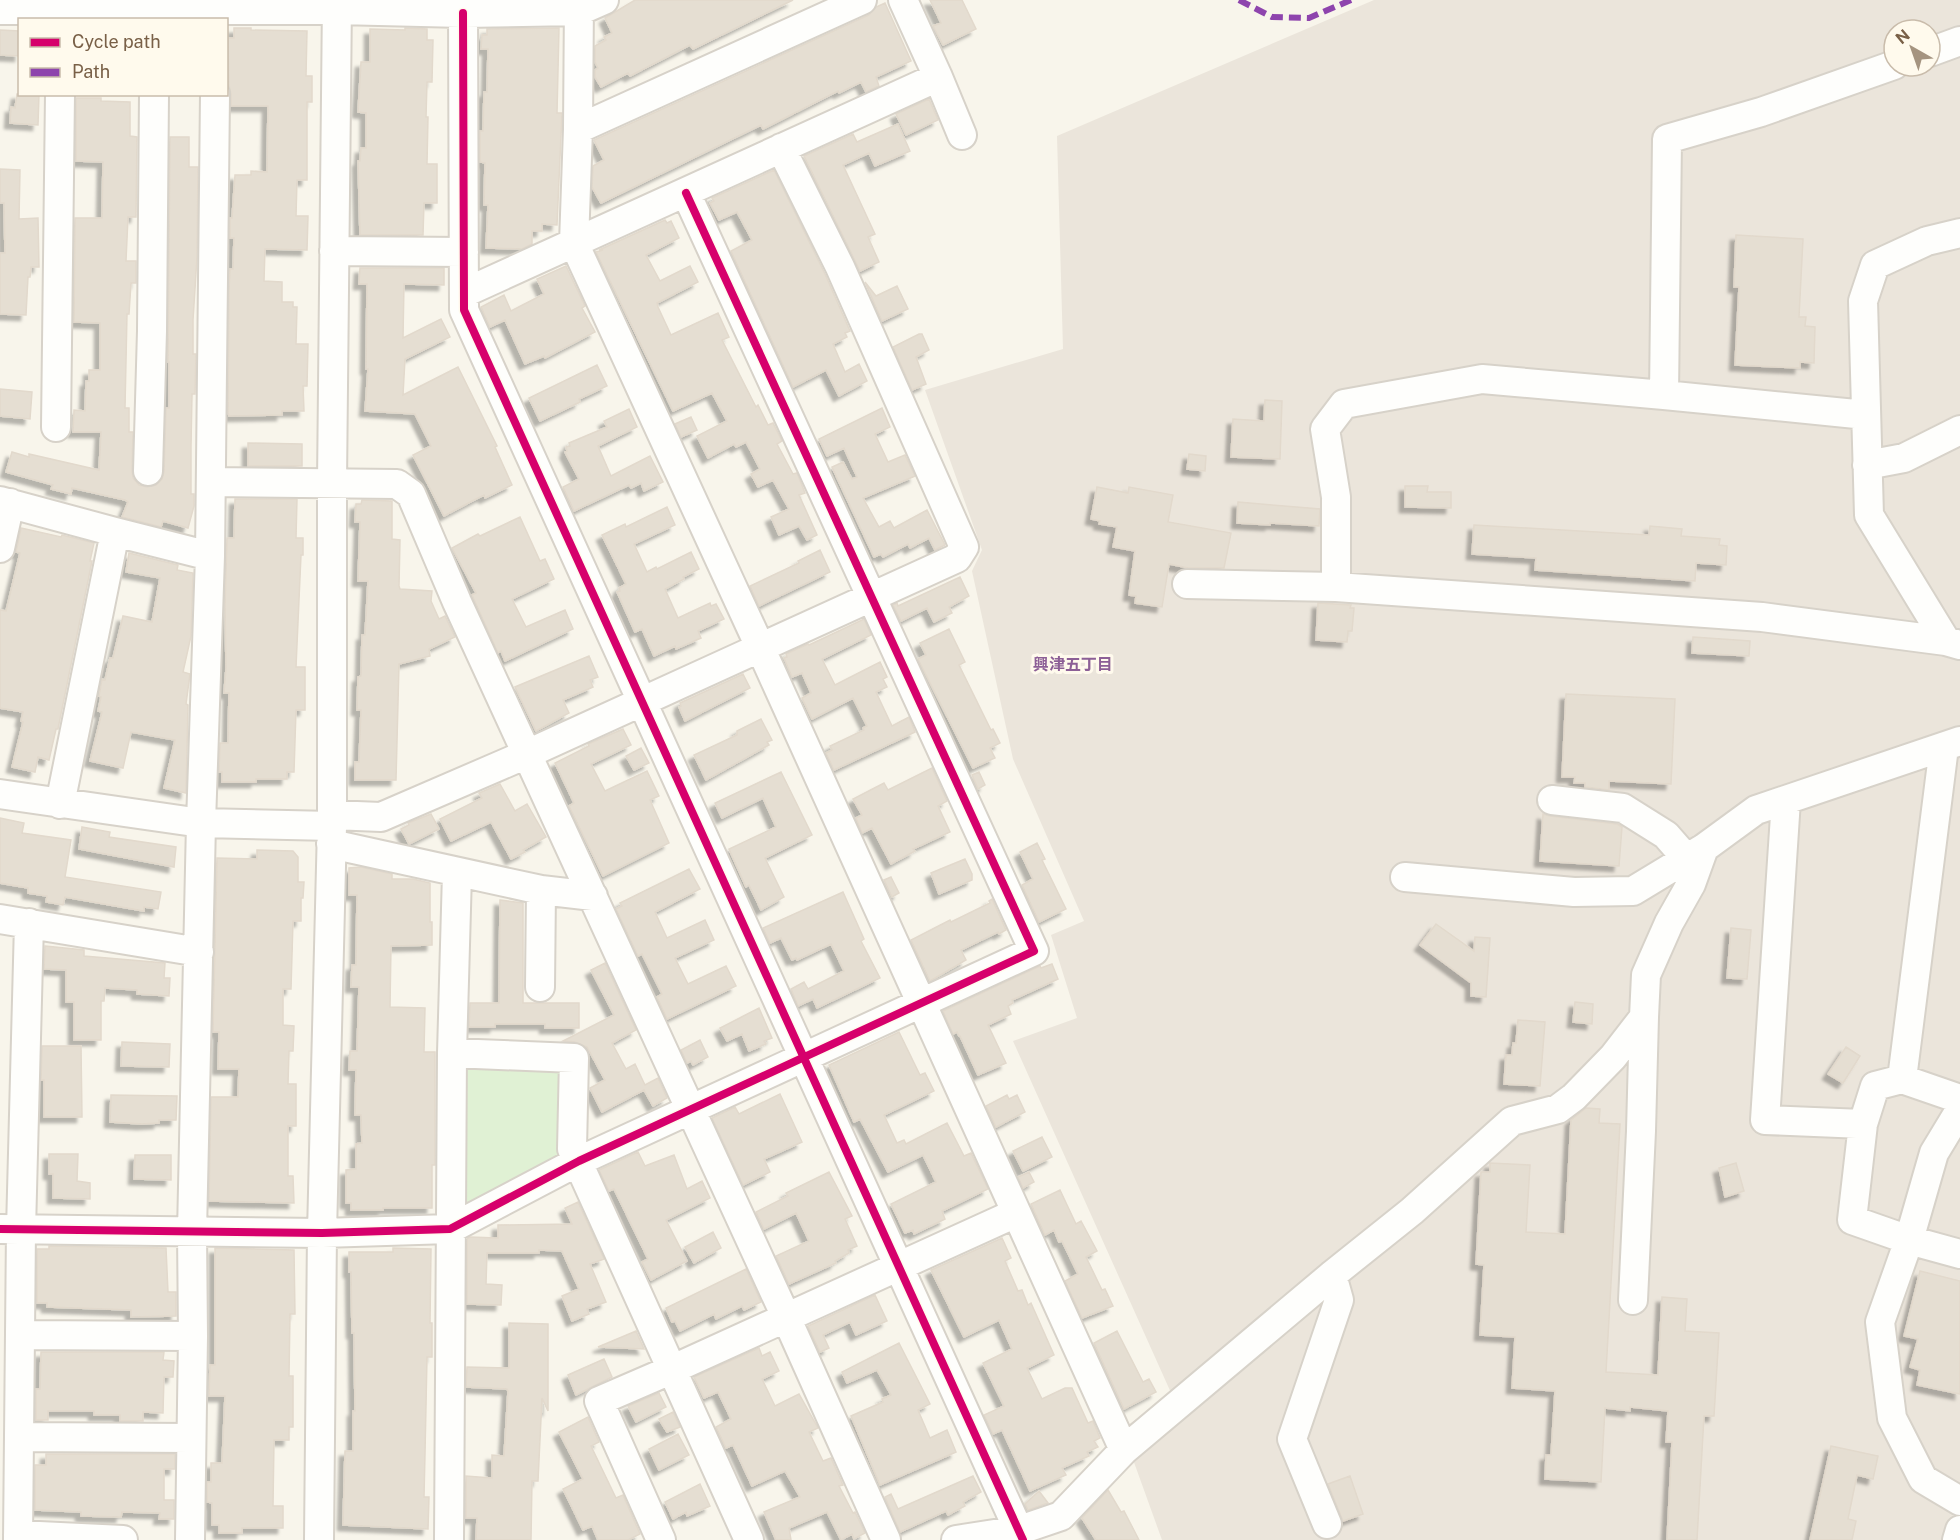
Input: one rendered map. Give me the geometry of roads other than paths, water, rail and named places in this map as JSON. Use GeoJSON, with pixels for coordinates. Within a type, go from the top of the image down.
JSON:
{"type":"FeatureCollection","features":[{"type":"Feature","properties":{"kind":"street"},"geometry":{"type":"LineString","coordinates":[[578,129],[862,0]]}},
{"type":"Feature","properties":{"kind":"street"},"geometry":{"type":"LineString","coordinates":[[903,0],[962,135]]}},
{"type":"Feature","properties":{"kind":"street"},"geometry":{"type":"LineString","coordinates":[[0,10],[61,15],[148,10],[216,15],[337,5],[463,13],[587,4],[578,129],[574,243],[1124,1450]]}},
{"type":"Feature","properties":{"kind":"street"},"geometry":{"type":"LineString","coordinates":[[319,1540],[322,1233],[332,828],[332,483],[337,5]]}},
{"type":"Feature","properties":{"kind":"street"},"geometry":{"type":"LineString","coordinates":[[463,13],[464,310],[1022,1535]]}},
{"type":"Feature","properties":{"kind":"street"},"geometry":{"type":"LineString","coordinates":[[1942,48],[1960,41]]}},
{"type":"Feature","properties":{"kind":"street"},"geometry":{"type":"LineString","coordinates":[[1664,395],[1667,139],[1761,112],[1882,69]]}},
{"type":"Feature","properties":{"kind":"street"},"geometry":{"type":"LineString","coordinates":[[464,293],[938,77]]}},
{"type":"Feature","properties":{"kind":"street"},"geometry":{"type":"LineString","coordinates":[[56,427],[60,96]]}},
{"type":"Feature","properties":{"kind":"street"},"geometry":{"type":"LineString","coordinates":[[148,471],[154,96]]}},
{"type":"Feature","properties":{"kind":"street"},"geometry":{"type":"LineString","coordinates":[[190,1540],[192,1232],[201,823],[210,556],[215,96]]}},
{"type":"Feature","properties":{"kind":"street"},"geometry":{"type":"LineString","coordinates":[[0,794],[201,823],[332,828],[381,817],[527,754],[957,558],[964,548],[840,267],[781,148]]}},
{"type":"Feature","properties":{"kind":"street"},"geometry":{"type":"LineString","coordinates":[[11,1230],[322,1233],[450,1229],[579,1161],[1034,951],[686,192]]}},
{"type":"Feature","properties":{"kind":"street"},"geometry":{"type":"LineString","coordinates":[[1953,643],[1869,514],[1863,301],[1875,265],[1927,241],[1960,232]]}},
{"type":"Feature","properties":{"kind":"street"},"geometry":{"type":"LineString","coordinates":[[334,251],[464,252]]}},
{"type":"Feature","properties":{"kind":"street"},"geometry":{"type":"LineString","coordinates":[[1336,587],[1336,497],[1325,429],[1344,404],[1482,380],[1866,415]]}},
{"type":"Feature","properties":{"kind":"street"},"geometry":{"type":"LineString","coordinates":[[1867,465],[1904,458],[1960,430]]}},
{"type":"Feature","properties":{"kind":"street"},"geometry":{"type":"LineString","coordinates":[[211,482],[397,484],[411,494],[457,602],[786,1317],[886,1540]]}},
{"type":"Feature","properties":{"kind":"street"},"geometry":{"type":"LineString","coordinates":[[0,548],[5,502],[210,556]]}},
{"type":"Feature","properties":{"kind":"street"},"geometry":{"type":"LineString","coordinates":[[60,804],[116,532]]}},
{"type":"Feature","properties":{"kind":"street"},"geometry":{"type":"LineString","coordinates":[[1187,584],[1336,587],[1762,616],[1953,643]]}},
{"type":"Feature","properties":{"kind":"street"},"geometry":{"type":"LineString","coordinates":[[1404,878],[1574,892],[1633,891],[1696,853],[1756,810],[1952,744],[1902,1079]]}},
{"type":"Feature","properties":{"kind":"street"},"geometry":{"type":"LineString","coordinates":[[1552,800],[1623,808],[1696,853]]}},
{"type":"Feature","properties":{"kind":"street"},"geometry":{"type":"LineString","coordinates":[[1786,800],[1765,1120],[1863,1124]]}},
{"type":"Feature","properties":{"kind":"street"},"geometry":{"type":"LineString","coordinates":[[332,828],[457,873],[541,890],[593,896]]}},
{"type":"Feature","properties":{"kind":"street"},"geometry":{"type":"LineString","coordinates":[[1633,1300],[1646,975],[1669,923],[1691,884],[1696,853]]}},
{"type":"Feature","properties":{"kind":"street"},"geometry":{"type":"LineString","coordinates":[[449,1540],[452,1053],[457,873]]}},
{"type":"Feature","properties":{"kind":"street"},"geometry":{"type":"LineString","coordinates":[[540,987],[541,890]]}},
{"type":"Feature","properties":{"kind":"street"},"geometry":{"type":"LineString","coordinates":[[0,919],[199,952]]}},
{"type":"Feature","properties":{"kind":"street"},"geometry":{"type":"LineString","coordinates":[[29,923],[11,1230],[20,1335],[19,1437],[13,1532],[123,1540]]}},
{"type":"Feature","properties":{"kind":"street"},"geometry":{"type":"LineString","coordinates":[[956,1540],[1022,1535],[1061,1516],[1124,1450],[1332,1275],[1412,1211],[1512,1121],[1558,1109],[1574,1097],[1613,1057],[1644,1017]]}},
{"type":"Feature","properties":{"kind":"street"},"geometry":{"type":"LineString","coordinates":[[452,1053],[574,1058],[572,1149],[749,1540]]}},
{"type":"Feature","properties":{"kind":"street"},"geometry":{"type":"LineString","coordinates":[[1960,1099],[1902,1079],[1875,1086],[1863,1124],[1852,1220],[1909,1240],[1960,1254]]}},
{"type":"Feature","properties":{"kind":"street"},"geometry":{"type":"LineString","coordinates":[[1960,1110],[1934,1153],[1909,1240],[1880,1322],[1892,1418],[1923,1479],[1960,1502]]}},
{"type":"Feature","properties":{"kind":"street"},"geometry":{"type":"LineString","coordinates":[[661,1540],[599,1401],[1016,1213]]}},
{"type":"Feature","properties":{"kind":"street"},"geometry":{"type":"LineString","coordinates":[[1328,1524],[1292,1438],[1339,1300],[1332,1275]]}},
{"type":"Feature","properties":{"kind":"street"},"geometry":{"type":"LineString","coordinates":[[20,1335],[193,1336]]}},
{"type":"Feature","properties":{"kind":"street"},"geometry":{"type":"LineString","coordinates":[[19,1437],[191,1438]]}},
{"type":"Feature","properties":{"kind":"street"},"geometry":{"type":"LineString","coordinates":[[1957,1540],[1960,1530]]}},
{"type":"Feature","properties":{"kind":"district","name":"興津五丁目"},"geometry":{"type":"Point","coordinates":[1073,664]}}]}
